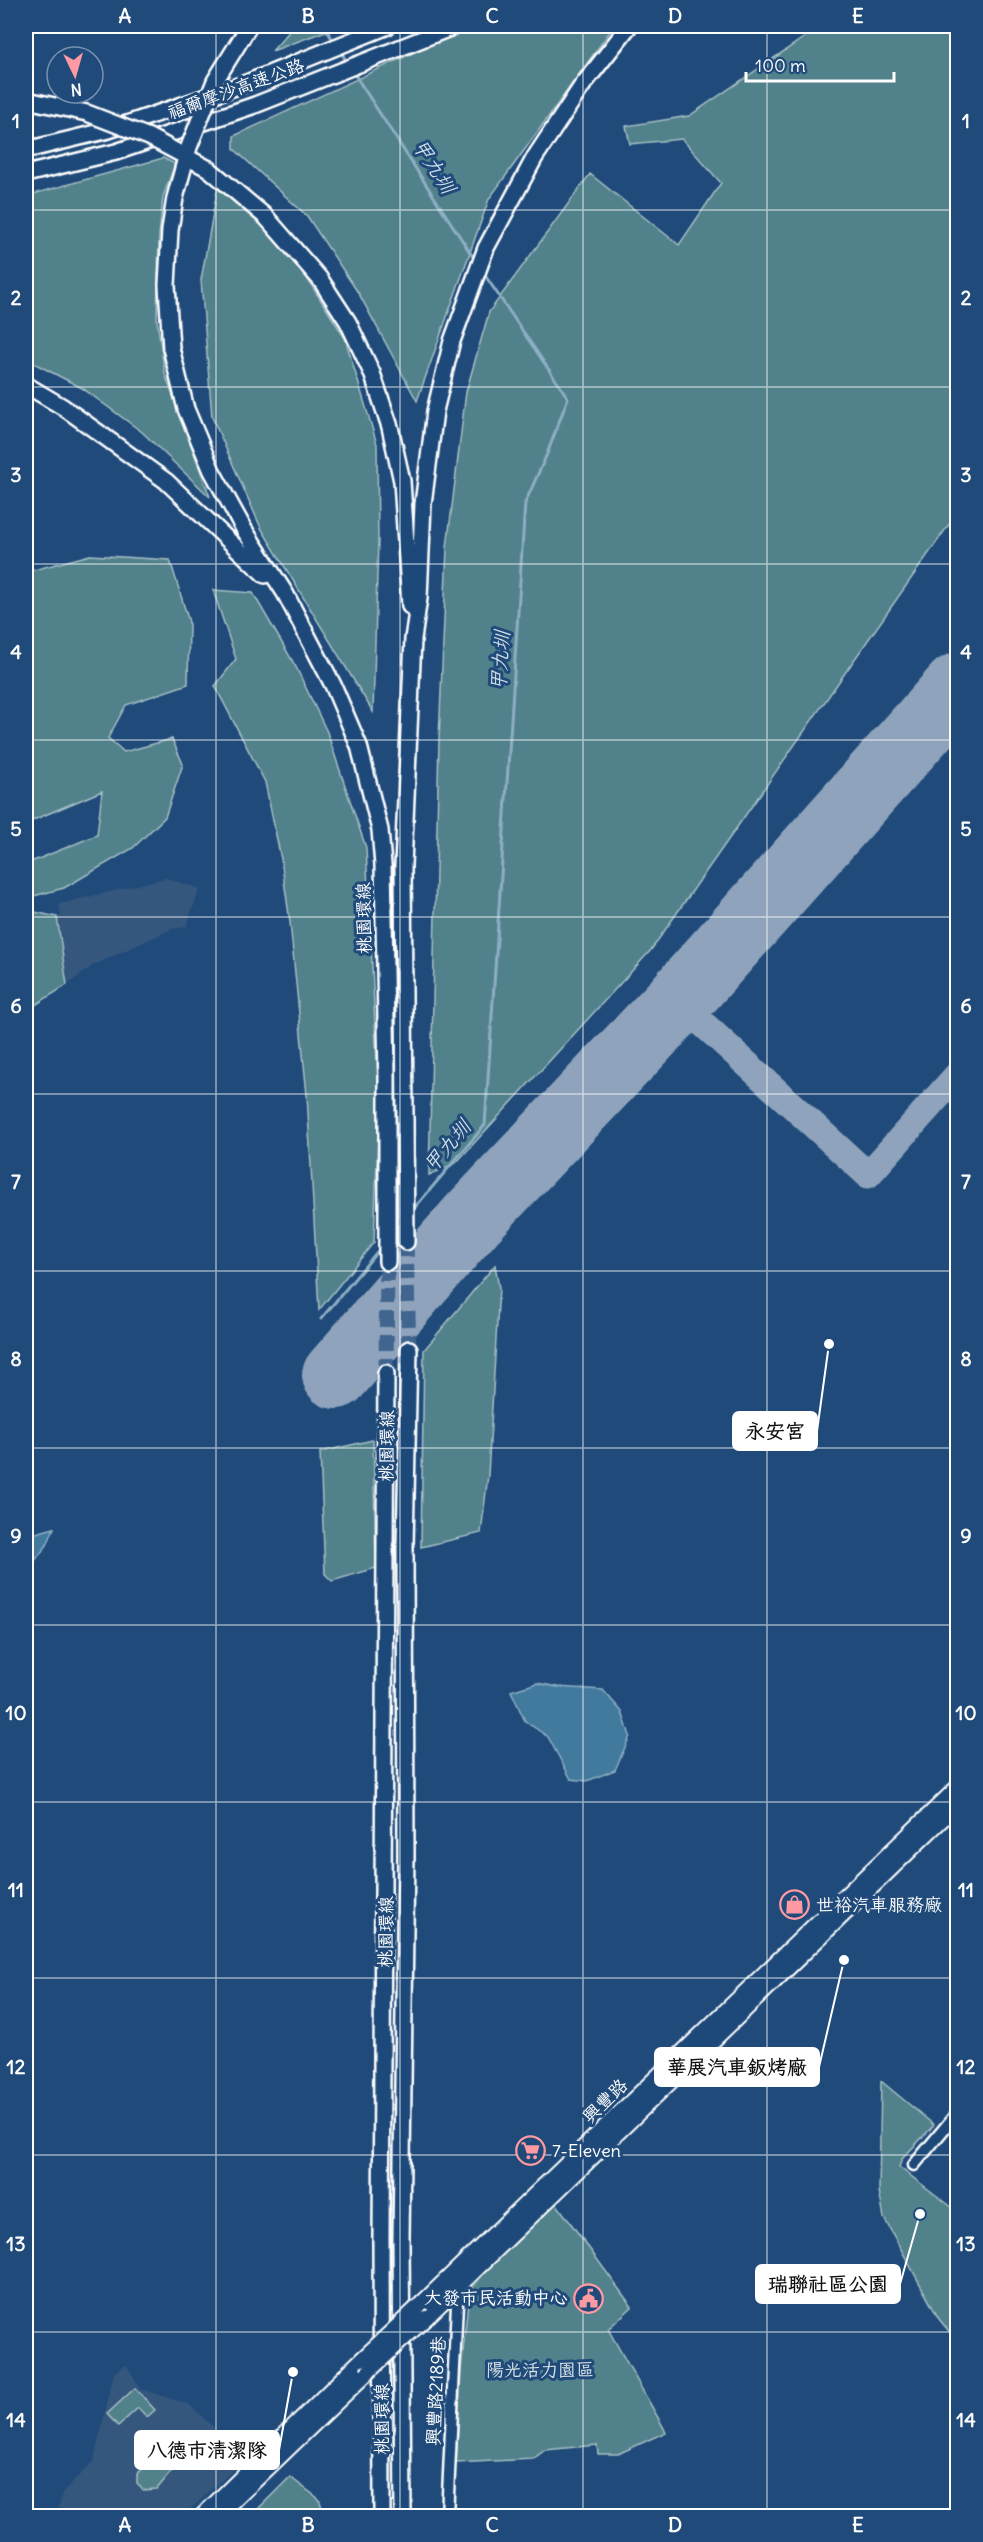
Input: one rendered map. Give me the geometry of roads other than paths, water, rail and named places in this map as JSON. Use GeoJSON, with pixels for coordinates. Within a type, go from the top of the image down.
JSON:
{"type":"FeatureCollection","features":[{"type":"Feature","properties":{"kind":"highway"},"geometry":{"type":"LineString","coordinates":[[249,26],[215,81],[189,147],[175,198],[170,230],[167,285],[171,348],[186,409],[212,471],[245,531],[285,594]]}},
{"type":"Feature","properties":{"kind":"highway","name":"福爾摩沙高速公路"},"geometry":{"type":"LineString","coordinates":[[26,150],[109,130],[244,84],[388,26]]}},
{"type":"Feature","properties":{"kind":"highway","name":"福爾摩沙高速公路"},"geometry":{"type":"LineString","coordinates":[[26,174],[116,152],[255,105],[455,26]]}},
{"type":"Feature","properties":{"kind":"highway"},"geometry":{"type":"LineString","coordinates":[[406,1242],[403,866],[413,639],[419,598],[423,504],[435,411],[452,341],[486,248],[535,157],[582,87],[629,26]]}},
{"type":"Feature","properties":{"kind":"highway"},"geometry":{"type":"LineString","coordinates":[[26,99],[87,113],[149,137],[209,169],[267,217],[320,279],[348,322],[372,373],[390,427],[402,481],[413,639]]}},
{"type":"Feature","properties":{"kind":"highway"},"geometry":{"type":"LineString","coordinates":[[26,385],[63,407],[166,481],[206,516],[285,594]]}},
{"type":"Feature","properties":{"kind":"highway","name":"桃園環線"},"geometry":{"type":"LineString","coordinates":[[285,594],[333,685],[359,746],[380,830],[383,877],[387,1262]]}},
{"type":"Feature","properties":{"kind":"highway","name":"桃園環線"},"geometry":{"type":"LineString","coordinates":[[403,2517],[400,2238],[406,1855],[405,1547],[409,1349]]}},
{"type":"Feature","properties":{"kind":"highway","name":"桃園環線"},"geometry":{"type":"LineString","coordinates":[[382,2517],[381,2239],[386,1373]]}},
{"type":"Feature","properties":{"kind":"main road","name":"興豐路"},"geometry":{"type":"LineString","coordinates":[[202,2517],[957,1787]]}},
{"type":"Feature","properties":{"kind":"main road","name":"興豐路"},"geometry":{"type":"LineString","coordinates":[[218,2517],[957,1804]]}},
{"type":"Feature","properties":{"kind":"street"},"geometry":{"type":"LineString","coordinates":[[914,2165],[957,2112]]}},
{"type":"Feature","properties":{"kind":"street","name":"興豐路2189巷"},"geometry":{"type":"LineString","coordinates":[[447,2517],[458,2268]]}},
{"type":"Feature","properties":{"kind":"waterway","name":"甲九圳"},"geometry":{"type":"LineString","coordinates":[[324,26],[335,43]]}},
{"type":"Feature","properties":{"kind":"waterway","name":"甲九圳"},"geometry":{"type":"LineString","coordinates":[[341,52],[348,64]]}},
{"type":"Feature","properties":{"kind":"waterway","name":"甲九圳"},"geometry":{"type":"LineString","coordinates":[[353,72],[475,260]]}},
{"type":"Feature","properties":{"kind":"waterway","name":"甲九圳"},"geometry":{"type":"LineString","coordinates":[[411,1212],[485,1125],[525,503],[568,398],[482,271]]}},
{"type":"Feature","properties":{"kind":"waterway","name":"甲九圳"},"geometry":{"type":"LineString","coordinates":[[321,1319],[381,1247]]}},
{"type":"Feature","properties":{"kind":"tunnel"},"geometry":{"type":"LineString","coordinates":[[406,1242],[409,1349]]}},
{"type":"Feature","properties":{"kind":"tunnel"},"geometry":{"type":"LineString","coordinates":[[386,1373],[387,1262]]}},
{"type":"Feature","properties":{"kind":"place","name":"永安宮"},"geometry":{"type":"Point","coordinates":[829,1344]}},
{"type":"Feature","properties":{"kind":"place","name":"世裕汽車服務廠"},"geometry":{"type":"Point","coordinates":[795,1905]}},
{"type":"Feature","properties":{"kind":"place","name":"華展汽車鈑烤廠"},"geometry":{"type":"Point","coordinates":[844,1960]}},
{"type":"Feature","properties":{"kind":"place","name":"7-Eleven"},"geometry":{"type":"Point","coordinates":[531,2151]}},
{"type":"Feature","properties":{"kind":"place","name":"瑞聯社區公園"},"geometry":{"type":"Point","coordinates":[920,2214]}},
{"type":"Feature","properties":{"kind":"place","name":"大發市民活動中心"},"geometry":{"type":"Point","coordinates":[589,2298]}},
{"type":"Feature","properties":{"kind":"place","name":"八德市清潔隊"},"geometry":{"type":"Point","coordinates":[293,2372]}},
{"type":"Feature","properties":{"kind":"park label","name":"陽光活力園區"},"geometry":{"type":"Point","coordinates":[540,2370]}}]}
